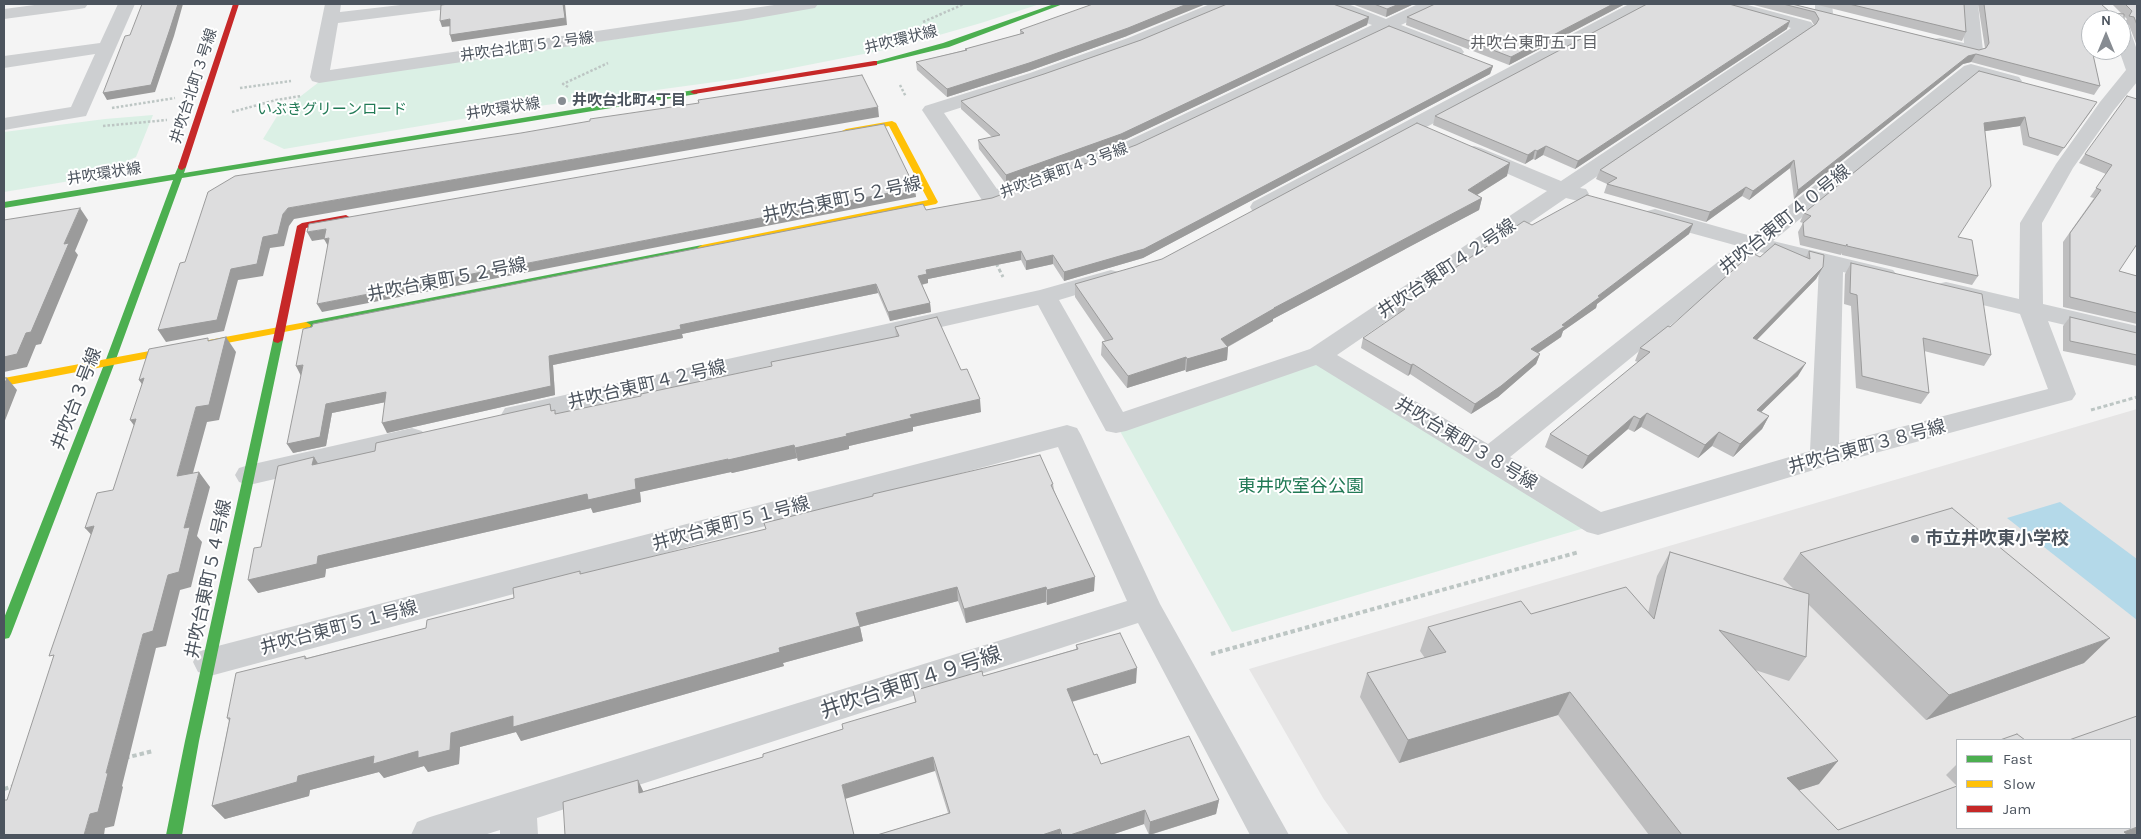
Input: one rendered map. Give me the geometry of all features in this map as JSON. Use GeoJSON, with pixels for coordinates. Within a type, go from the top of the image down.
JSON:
{"type":"FeatureCollection","features":[{"type":"Feature","properties":{"kind":"street"},"geometry":{"type":"LineString","coordinates":[[4,14],[80,4]]}},
{"type":"Feature","properties":{"kind":"street"},"geometry":{"type":"LineString","coordinates":[[4,124],[79,112],[126,4]]}},
{"type":"Feature","properties":{"kind":"street","name":"井吹台北町３号線"},"geometry":{"type":"LineString","coordinates":[[180,176],[236,4]]}},
{"type":"Feature","properties":{"kind":"street"},"geometry":{"type":"LineString","coordinates":[[319,77],[331,11],[448,4]]}},
{"type":"Feature","properties":{"kind":"street","name":"井吹台北町５２号線"},"geometry":{"type":"LineString","coordinates":[[319,77],[809,4]]}},
{"type":"Feature","properties":{"kind":"street","name":"井吹環状線"},"geometry":{"type":"LineString","coordinates":[[4,205],[887,61],[946,45],[1060,4]]}},
{"type":"Feature","properties":{"kind":"street","name":"井吹台東町４３号線"},"geometry":{"type":"LineString","coordinates":[[1224,4],[1134,42],[1055,71],[932,110],[992,198],[1128,148],[1431,4]]}},
{"type":"Feature","properties":{"kind":"street"},"geometry":{"type":"LineString","coordinates":[[1333,4],[1473,60]]}},
{"type":"Feature","properties":{"kind":"street"},"geometry":{"type":"LineString","coordinates":[[1247,214],[1412,125],[1499,70],[1641,4]]}},
{"type":"Feature","properties":{"kind":"street","name":"井吹台東町４２号線"},"geometry":{"type":"LineString","coordinates":[[1045,296],[1116,424],[1318,355],[1805,26],[1726,4]]}},
{"type":"Feature","properties":{"kind":"street"},"geometry":{"type":"LineString","coordinates":[[1927,40],[1974,51],[1969,4]]}},
{"type":"Feature","properties":{"kind":"street"},"geometry":{"type":"LineString","coordinates":[[1797,6],[1824,9],[1842,18]]}},
{"type":"Feature","properties":{"kind":"street"},"geometry":{"type":"LineString","coordinates":[[4,62],[108,47]]}},
{"type":"Feature","properties":{"kind":"street","name":"井吹台東町３８号線"},"geometry":{"type":"LineString","coordinates":[[1318,355],[1598,524],[1824,457],[2063,394],[2032,309],[2031,223],[2098,104],[2136,71],[2131,58]]}},
{"type":"Feature","properties":{"kind":"street","name":"井吹台東町４０号線"},"geometry":{"type":"LineString","coordinates":[[1490,458],[1970,70],[2034,87]]}},
{"type":"Feature","properties":{"kind":"street","name":"井吹台東町５２号線"},"geometry":{"type":"LineString","coordinates":[[4,382],[278,331],[933,202],[892,123],[833,133]]}},
{"type":"Feature","properties":{"kind":"street"},"geometry":{"type":"LineString","coordinates":[[1412,125],[1563,190],[1602,201]]}},
{"type":"Feature","properties":{"kind":"street","name":"井吹台３号線"},"geometry":{"type":"LineString","coordinates":[[4,634],[180,176]]}},
{"type":"Feature","properties":{"kind":"street"},"geometry":{"type":"LineString","coordinates":[[1630,209],[1831,263],[2137,334]]}},
{"type":"Feature","properties":{"kind":"street"},"geometry":{"type":"LineString","coordinates":[[278,331],[302,226],[361,216]]}},
{"type":"Feature","properties":{"kind":"street"},"geometry":{"type":"LineString","coordinates":[[1824,457],[1831,263]]}},
{"type":"Feature","properties":{"kind":"street","name":"井吹台東町４２号線"},"geometry":{"type":"LineString","coordinates":[[492,420],[1045,296],[1134,270]]}},
{"type":"Feature","properties":{"kind":"street","name":"井吹台東町５４号線"},"geometry":{"type":"LineString","coordinates":[[174,835],[278,331]]}},
{"type":"Feature","properties":{"kind":"street"},"geometry":{"type":"LineString","coordinates":[[249,475],[434,433]]}},
{"type":"Feature","properties":{"kind":"street","name":"井吹台東町５１号線"},"geometry":{"type":"LineString","coordinates":[[210,662],[1067,435],[1146,608]]}},
{"type":"Feature","properties":{"kind":"street"},"geometry":{"type":"LineString","coordinates":[[1146,608],[1270,835]]}},
{"type":"Feature","properties":{"kind":"street","name":"井吹台東町４９号線"},"geometry":{"type":"LineString","coordinates":[[430,835],[519,822],[1146,608]]}},
{"type":"Feature","properties":{"kind":"path"},"geometry":{"type":"LineString","coordinates":[[916,24],[964,4]]}},
{"type":"Feature","properties":{"kind":"path"},"geometry":{"type":"LineString","coordinates":[[570,88],[563,84],[611,62]]}},
{"type":"Feature","properties":{"kind":"path"},"geometry":{"type":"LineString","coordinates":[[79,112],[319,77]]}},
{"type":"Feature","properties":{"kind":"path"},"geometry":{"type":"LineString","coordinates":[[200,117],[249,109],[276,100],[305,95]]}},
{"type":"Feature","properties":{"kind":"path"},"geometry":{"type":"LineString","coordinates":[[117,760],[192,741]]}},
{"type":"Feature","properties":{"kind":"path"},"geometry":{"type":"LineString","coordinates":[[4,789],[23,784]]}},
{"type":"Feature","properties":{"kind":"shaded area","name":"市立井吹東小学校"},"geometry":{"type":"Polygon","coordinates":[[[2137,409],[2137,835],[1349,835],[1323,798],[1249,669],[2137,409]]]}},
{"type":"Feature","properties":{"kind":"green space","name":"いぶきグリーンロード"},"geometry":{"type":"Polygon","coordinates":[[[820,4],[1040,4],[894,48],[737,79],[539,106],[284,149],[263,139],[279,113],[319,82],[657,33],[820,4]]]}},
{"type":"Feature","properties":{"kind":"green space"},"geometry":{"type":"Polygon","coordinates":[[[153,115],[136,157],[88,178],[4,192],[4,132],[153,115]]]}},
{"type":"Feature","properties":{"kind":"green space","name":"東井吹室谷公園"},"geometry":{"type":"Polygon","coordinates":[[[1319,355],[1598,524],[1232,632],[1116,424],[1319,355]]]}},
{"type":"Feature","properties":{"kind":"water"},"geometry":{"type":"Polygon","coordinates":[[[2060,502],[2137,559],[2137,620],[2007,518],[2060,502]]]}},
{"type":"Feature","properties":{"kind":"building"},"geometry":{"type":"Polygon","coordinates":[[[142,4],[178,4],[151,85],[103,93],[125,36],[130,35],[142,4]]]}},
{"type":"Feature","properties":{"kind":"building"},"geometry":{"type":"Polygon","coordinates":[[[563,4],[565,18],[450,35],[450,19],[440,21],[441,5],[563,4]]]}},
{"type":"Feature","properties":{"kind":"building"},"geometry":{"type":"Polygon","coordinates":[[[1093,4],[1187,4],[1128,28],[1029,63],[947,89],[916,62],[967,50],[965,49],[1024,33],[1020,30],[1093,4]]]}},
{"type":"Feature","properties":{"kind":"building"},"geometry":{"type":"Polygon","coordinates":[[[1227,4],[1333,4],[1369,17],[1121,134],[1006,175],[978,140],[1000,135],[961,101],[1141,40],[1227,4]]]}},
{"type":"Feature","properties":{"kind":"building"},"geometry":{"type":"Polygon","coordinates":[[[1374,4],[1399,4],[1387,9],[1374,4]]]}},
{"type":"Feature","properties":{"kind":"building"},"geometry":{"type":"Polygon","coordinates":[[[1435,4],[1613,4],[1511,57],[1407,17],[1435,4]]]}},
{"type":"Feature","properties":{"kind":"building"},"geometry":{"type":"Polygon","coordinates":[[[1647,4],[1729,4],[1790,21],[1578,161],[1546,146],[1528,155],[1435,116],[1647,4]]]}},
{"type":"Feature","properties":{"kind":"building"},"geometry":{"type":"Polygon","coordinates":[[[1783,4],[1792,4],[1979,50],[1986,48],[1989,43],[1984,4],[2101,4],[2108,10],[2081,10],[2081,60],[2094,60],[2100,86],[1976,54],[1968,56],[1798,190],[1794,160],[1753,191],[1746,187],[1710,212],[1607,184],[1617,178],[1600,170],[1816,24],[1819,19],[1815,12],[1783,4]]]}},
{"type":"Feature","properties":{"kind":"building"},"geometry":{"type":"Polygon","coordinates":[[[1849,4],[1964,4],[1966,32],[1849,4]]]}},
{"type":"Feature","properties":{"kind":"building"},"geometry":{"type":"Polygon","coordinates":[[[2125,4],[2137,4],[2137,25],[2134,17],[2131,16],[2131,10],[2125,4]]]}},
{"type":"Feature","properties":{"kind":"building"},"geometry":{"type":"Polygon","coordinates":[[[1389,26],[1493,66],[1144,249],[1064,272],[1053,255],[1026,261],[1021,251],[926,270],[927,274],[918,276],[930,303],[888,312],[876,284],[680,325],[681,329],[549,356],[551,386],[382,423],[386,392],[326,404],[320,437],[287,444],[303,365],[296,366],[303,329],[312,327],[313,324],[923,204],[926,210],[992,198],[1136,145],[1389,26]]]}},
{"type":"Feature","properties":{"kind":"building"},"geometry":{"type":"Polygon","coordinates":[[[1979,71],[2097,102],[2064,148],[2029,137],[2025,117],[1984,123],[1991,186],[1958,237],[1972,240],[1978,276],[1847,246],[1847,244],[1846,246],[1804,236],[1803,223],[1811,216],[1804,213],[1979,71]]]}},
{"type":"Feature","properties":{"kind":"building"},"geometry":{"type":"Polygon","coordinates":[[[862,75],[878,107],[288,208],[283,214],[278,234],[263,237],[257,264],[231,269],[217,320],[158,330],[180,263],[185,262],[208,192],[235,176],[521,133],[590,121],[590,119],[699,103],[698,100],[862,75]]]}},
{"type":"Feature","properties":{"kind":"building"},"geometry":{"type":"Polygon","coordinates":[[[2127,96],[2137,99],[2137,244],[2119,271],[2137,276],[2137,313],[2070,297],[2070,233],[2101,190],[2096,188],[2112,165],[2085,154],[2127,96]]]}},
{"type":"Feature","properties":{"kind":"building"},"geometry":{"type":"Polygon","coordinates":[[[1417,123],[1510,163],[1468,190],[1482,198],[1274,308],[1221,339],[1228,347],[1187,359],[1186,357],[1128,376],[1102,342],[1113,339],[1075,284],[1162,259],[1417,123]]]}},
{"type":"Feature","properties":{"kind":"building"},"geometry":{"type":"Polygon","coordinates":[[[884,124],[915,188],[317,304],[329,238],[324,239],[326,229],[307,232],[309,224],[884,124]]]}},
{"type":"Feature","properties":{"kind":"building"},"geometry":{"type":"Polygon","coordinates":[[[1587,195],[1693,224],[1562,325],[1565,326],[1531,349],[1540,354],[1501,386],[1475,404],[1413,364],[1411,365],[1363,338],[1405,309],[1399,306],[1524,221],[1532,225],[1587,195]]]}},
{"type":"Feature","properties":{"kind":"building"},"geometry":{"type":"Polygon","coordinates":[[[80,208],[64,244],[69,243],[31,332],[26,333],[17,354],[4,357],[4,220],[80,208]]]}},
{"type":"Feature","properties":{"kind":"building"},"geometry":{"type":"Polygon","coordinates":[[[1775,244],[1810,259],[1809,251],[1824,255],[1823,267],[1753,338],[1806,363],[1757,410],[1769,416],[1740,444],[1719,432],[1705,445],[1647,413],[1640,419],[1634,416],[1588,456],[1550,434],[1650,352],[1640,348],[1668,326],[1670,327],[1752,253],[1760,257],[1775,244]]]}},
{"type":"Feature","properties":{"kind":"building"},"geometry":{"type":"Polygon","coordinates":[[[1851,263],[1982,294],[1991,355],[1923,338],[1929,393],[1862,376],[1857,295],[1850,293],[1851,263]]]}},
{"type":"Feature","properties":{"kind":"building"},"geometry":{"type":"Polygon","coordinates":[[[937,317],[961,370],[967,369],[980,399],[910,415],[912,418],[846,434],[847,436],[795,448],[794,445],[635,479],[636,489],[588,500],[587,494],[318,556],[317,564],[248,580],[254,548],[261,547],[278,466],[314,457],[312,465],[375,451],[376,443],[550,404],[551,411],[555,410],[555,414],[641,396],[641,394],[772,366],[771,362],[899,336],[895,327],[937,317]]]}},
{"type":"Feature","properties":{"kind":"building"},"geometry":{"type":"Polygon","coordinates":[[[2070,317],[2137,333],[2137,355],[2070,341],[2070,317]]]}},
{"type":"Feature","properties":{"kind":"building"},"geometry":{"type":"Polygon","coordinates":[[[226,337],[209,405],[196,407],[177,476],[199,472],[184,528],[190,527],[179,572],[168,575],[153,631],[143,634],[106,773],[108,773],[98,812],[90,814],[84,835],[4,835],[4,800],[7,800],[54,655],[49,656],[94,526],[85,528],[97,493],[113,490],[136,419],[130,420],[144,378],[139,380],[149,349],[208,338],[208,341],[226,337]]]}},
{"type":"Feature","properties":{"kind":"building"},"geometry":{"type":"Polygon","coordinates":[[[1040,455],[1053,484],[1051,485],[1095,577],[1047,590],[1046,587],[964,609],[957,587],[856,613],[860,626],[779,648],[780,652],[513,727],[513,716],[451,733],[450,750],[418,758],[418,751],[373,764],[374,756],[298,776],[297,782],[212,806],[230,718],[227,718],[236,673],[305,656],[305,659],[426,628],[427,620],[514,598],[513,588],[580,571],[580,574],[766,529],[764,523],[873,496],[873,494],[1040,455]]]}},
{"type":"Feature","properties":{"kind":"building"},"geometry":{"type":"Polygon","coordinates":[[[1952,508],[2110,638],[1949,695],[1800,553],[1952,508]]]}},
{"type":"Feature","properties":{"kind":"building"},"geometry":{"type":"Polygon","coordinates":[[[1670,552],[1809,594],[1806,657],[1719,630],[1838,761],[1787,778],[1838,830],[1956,786],[1956,829],[2131,829],[2131,739],[2072,739],[2137,716],[2137,827],[2124,832],[2128,835],[1682,835],[1570,692],[1408,740],[1367,673],[1446,652],[1428,627],[1521,601],[1531,614],[1626,587],[1654,619],[1670,552]]]}},
{"type":"Feature","properties":{"kind":"building"},"geometry":{"type":"Polygon","coordinates":[[[1120,633],[1137,668],[1067,689],[1094,755],[1097,754],[1101,764],[1189,736],[1219,800],[1150,822],[1145,810],[1070,835],[1062,835],[1060,829],[1042,835],[877,835],[950,813],[933,757],[842,785],[854,835],[565,835],[563,802],[638,780],[639,793],[763,757],[763,754],[843,729],[842,724],[916,702],[913,691],[982,671],[983,676],[1078,649],[1076,645],[1120,633]]]}},
{"type":"Feature","properties":{"kind":"building"},"geometry":{"type":"Polygon","coordinates":[[[2017,734],[2024,739],[2003,739],[2017,734]]]}},
{"type":"Feature","properties":{"kind":"traffic: fast"},"geometry":{"type":"LineString","coordinates":[[874,63],[946,45],[1060,4]]}},
{"type":"Feature","properties":{"kind":"traffic: fast"},"geometry":{"type":"LineString","coordinates":[[4,205],[694,92]]}},
{"type":"Feature","properties":{"kind":"traffic: fast"},"geometry":{"type":"LineString","coordinates":[[4,634],[110,362],[182,167]]}},
{"type":"Feature","properties":{"kind":"traffic: fast"},"geometry":{"type":"LineString","coordinates":[[306,325],[702,248]]}},
{"type":"Feature","properties":{"kind":"traffic: fast"},"geometry":{"type":"LineString","coordinates":[[174,835],[192,741],[278,340]]}},
{"type":"Feature","properties":{"kind":"traffic: slow"},"geometry":{"type":"LineString","coordinates":[[702,248],[933,202],[892,123],[846,131]]}},
{"type":"Feature","properties":{"kind":"traffic: slow"},"geometry":{"type":"LineString","coordinates":[[4,382],[306,325]]}},
{"type":"Feature","properties":{"kind":"traffic: jam"},"geometry":{"type":"LineString","coordinates":[[182,167],[236,4]]}},
{"type":"Feature","properties":{"kind":"traffic: jam"},"geometry":{"type":"LineString","coordinates":[[694,92],[874,63]]}},
{"type":"Feature","properties":{"kind":"traffic: jam"},"geometry":{"type":"LineString","coordinates":[[278,340],[302,226],[346,218]]}},
{"type":"Feature","properties":{"kind":"place","name":"井吹台北町4丁目"},"geometry":{"type":"Point","coordinates":[562,101]}},
{"type":"Feature","properties":{"kind":"place","name":"市立井吹東小学校"},"geometry":{"type":"Point","coordinates":[1915,539]}},
{"type":"Feature","properties":{"kind":"district","name":"井吹台東町五丁目"},"geometry":{"type":"Point","coordinates":[1534,43]}}]}
